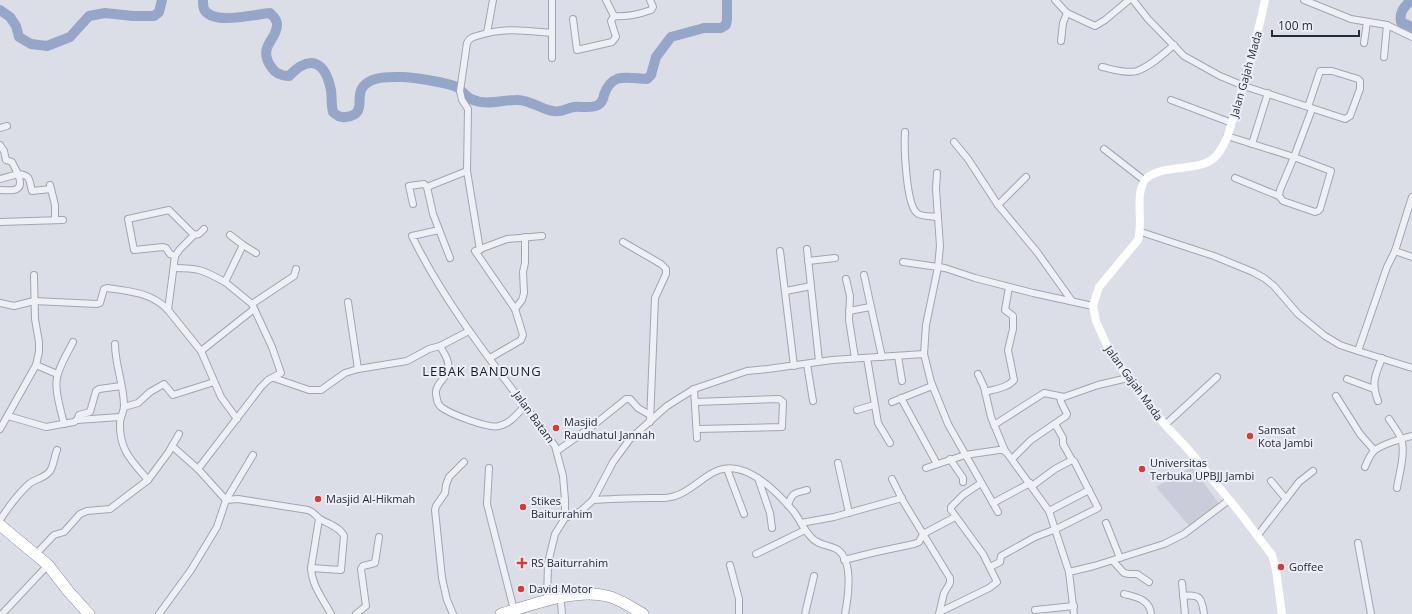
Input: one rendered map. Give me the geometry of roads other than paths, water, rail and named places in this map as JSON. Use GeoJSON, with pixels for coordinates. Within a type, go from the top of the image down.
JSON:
{"type":"FeatureCollection","features":[{"type":"Feature","properties":{"kind":"highway"},"geometry":{"type":"LineString","coordinates":[[0,525],[48,565],[89,614]]}},
{"type":"Feature","properties":{"kind":"highway"},"geometry":{"type":"LineString","coordinates":[[518,612],[547,601],[583,594],[616,598],[643,614]]}},
{"type":"Feature","properties":{"kind":"highway"},"geometry":{"type":"LineString","coordinates":[[501,614],[561,609],[588,599],[600,600],[620,608],[630,614]]}},
{"type":"Feature","properties":{"kind":"main road","name":"Jalan Gajah Mada"},"geometry":{"type":"LineString","coordinates":[[1146,180],[1152,175],[1168,170],[1201,164],[1209,161],[1215,157],[1224,144],[1244,86],[1266,0]]}},
{"type":"Feature","properties":{"kind":"main road"},"geometry":{"type":"LineString","coordinates":[[1093,306],[1099,287],[1135,246],[1141,232],[1140,196],[1141,189],[1146,180]]}},
{"type":"Feature","properties":{"kind":"main road","name":"Jalan Gajah Mada"},"geometry":{"type":"LineString","coordinates":[[1093,306],[1096,321],[1108,348],[1128,378],[1165,425],[1187,448],[1258,534],[1272,555],[1282,614]]}},
{"type":"Feature","properties":{"kind":"street"},"geometry":{"type":"LineString","coordinates":[[487,33],[493,0]]}},
{"type":"Feature","properties":{"kind":"street"},"geometry":{"type":"LineString","coordinates":[[552,0],[552,58]]}},
{"type":"Feature","properties":{"kind":"street"},"geometry":{"type":"LineString","coordinates":[[606,0],[614,16]]}},
{"type":"Feature","properties":{"kind":"street"},"geometry":{"type":"LineString","coordinates":[[614,16],[630,15],[651,10],[652,7],[650,0]]}},
{"type":"Feature","properties":{"kind":"street"},"geometry":{"type":"LineString","coordinates":[[1055,0],[1067,13],[1092,26],[1097,26],[1129,0]]}},
{"type":"Feature","properties":{"kind":"street"},"geometry":{"type":"LineString","coordinates":[[1133,0],[1148,19],[1184,56],[1220,76],[1244,86],[1310,108],[1348,118],[1360,89],[1360,80],[1332,71],[1320,71],[1310,108],[1294,157],[1280,190],[1279,196]]}},
{"type":"Feature","properties":{"kind":"street"},"geometry":{"type":"LineString","coordinates":[[1304,0],[1351,19],[1386,25],[1412,37]]}},
{"type":"Feature","properties":{"kind":"street"},"geometry":{"type":"LineString","coordinates":[[1061,41],[1062,23],[1067,13]]}},
{"type":"Feature","properties":{"kind":"street"},"geometry":{"type":"LineString","coordinates":[[573,19],[577,50],[615,40],[616,37],[611,21],[614,16]]}},
{"type":"Feature","properties":{"kind":"street"},"geometry":{"type":"LineString","coordinates":[[1364,43],[1367,22]]}},
{"type":"Feature","properties":{"kind":"street"},"geometry":{"type":"LineString","coordinates":[[1384,57],[1386,25]]}},
{"type":"Feature","properties":{"kind":"street"},"geometry":{"type":"LineString","coordinates":[[480,250],[467,171],[468,109],[462,100],[460,91],[467,43],[469,39],[487,33],[517,30],[552,33]]}},
{"type":"Feature","properties":{"kind":"street"},"geometry":{"type":"LineString","coordinates":[[1102,68],[1137,71],[1157,59],[1174,45]]}},
{"type":"Feature","properties":{"kind":"street"},"geometry":{"type":"LineString","coordinates":[[1252,144],[1268,93]]}},
{"type":"Feature","properties":{"kind":"street"},"geometry":{"type":"LineString","coordinates":[[1171,100],[1232,122]]}},
{"type":"Feature","properties":{"kind":"street"},"geometry":{"type":"LineString","coordinates":[[0,128],[7,126]]}},
{"type":"Feature","properties":{"kind":"street"},"geometry":{"type":"LineString","coordinates":[[905,132],[904,146],[910,200],[915,212],[919,215],[938,217]]}},
{"type":"Feature","properties":{"kind":"street"},"geometry":{"type":"LineString","coordinates":[[1227,136],[1294,157],[1331,171],[1320,209],[1314,212],[1283,201],[1279,196],[1235,178]]}},
{"type":"Feature","properties":{"kind":"street"},"geometry":{"type":"LineString","coordinates":[[954,142],[968,159],[998,205],[1037,252],[1072,301]]}},
{"type":"Feature","properties":{"kind":"street"},"geometry":{"type":"LineString","coordinates":[[0,145],[4,151],[6,160],[12,162],[20,179],[20,185],[16,190],[0,190]]}},
{"type":"Feature","properties":{"kind":"street"},"geometry":{"type":"LineString","coordinates":[[1104,149],[1146,180]]}},
{"type":"Feature","properties":{"kind":"street"},"geometry":{"type":"LineString","coordinates":[[427,187],[467,171]]}},
{"type":"Feature","properties":{"kind":"street"},"geometry":{"type":"LineString","coordinates":[[937,173],[936,189],[940,246],[938,267],[926,325],[924,354],[932,386],[948,424],[998,512]]}},
{"type":"Feature","properties":{"kind":"street"},"geometry":{"type":"LineString","coordinates":[[0,179],[18,174],[28,177],[32,191],[51,187],[55,204],[55,220]]}},
{"type":"Feature","properties":{"kind":"street"},"geometry":{"type":"LineString","coordinates":[[998,205],[1026,177]]}},
{"type":"Feature","properties":{"kind":"street"},"geometry":{"type":"LineString","coordinates":[[413,204],[409,186],[424,184],[427,187],[433,214],[450,258]]}},
{"type":"Feature","properties":{"kind":"street"},"geometry":{"type":"LineString","coordinates":[[1358,351],[1387,267],[1395,251],[1412,197]]}},
{"type":"Feature","properties":{"kind":"street"},"geometry":{"type":"LineString","coordinates":[[55,204],[63,205]]}},
{"type":"Feature","properties":{"kind":"street"},"geometry":{"type":"LineString","coordinates":[[175,256],[170,254],[166,248],[163,247],[134,250],[128,219],[169,210],[194,235]]}},
{"type":"Feature","properties":{"kind":"street"},"geometry":{"type":"LineString","coordinates":[[0,222],[63,220]]}},
{"type":"Feature","properties":{"kind":"street"},"geometry":{"type":"LineString","coordinates":[[168,310],[175,256],[194,235],[199,234],[204,229]]}},
{"type":"Feature","properties":{"kind":"street","name":"Jalan Batam"},"geometry":{"type":"LineString","coordinates":[[439,230],[412,236],[429,268],[469,331],[557,451],[563,476],[565,518]]}},
{"type":"Feature","properties":{"kind":"street"},"geometry":{"type":"LineString","coordinates":[[1141,232],[1214,256],[1258,275],[1274,286],[1298,314],[1325,336],[1358,351],[1412,368]]}},
{"type":"Feature","properties":{"kind":"street"},"geometry":{"type":"LineString","coordinates":[[230,235],[256,253]]}},
{"type":"Feature","properties":{"kind":"street"},"geometry":{"type":"LineString","coordinates":[[490,358],[521,340],[523,337],[515,309],[475,251],[507,239],[542,236]]}},
{"type":"Feature","properties":{"kind":"street"},"geometry":{"type":"LineString","coordinates":[[515,309],[522,300],[524,292],[523,272],[525,263],[525,237]]}},
{"type":"Feature","properties":{"kind":"street"},"geometry":{"type":"LineString","coordinates":[[623,242],[661,264],[666,269],[666,274],[655,298],[650,422]]}},
{"type":"Feature","properties":{"kind":"street"},"geometry":{"type":"LineString","coordinates":[[225,282],[243,245]]}},
{"type":"Feature","properties":{"kind":"street"},"geometry":{"type":"LineString","coordinates":[[807,249],[819,361]]}},
{"type":"Feature","properties":{"kind":"street"},"geometry":{"type":"LineString","coordinates":[[780,251],[794,366]]}},
{"type":"Feature","properties":{"kind":"street"},"geometry":{"type":"LineString","coordinates":[[1395,251],[1412,257]]}},
{"type":"Feature","properties":{"kind":"street"},"geometry":{"type":"LineString","coordinates":[[808,261],[836,258]]}},
{"type":"Feature","properties":{"kind":"street"},"geometry":{"type":"LineString","coordinates":[[903,262],[938,267],[1009,287],[1093,306]]}},
{"type":"Feature","properties":{"kind":"street"},"geometry":{"type":"LineString","coordinates":[[174,268],[203,270],[225,282],[253,307],[272,346],[282,372],[280,375],[265,383],[198,469]]}},
{"type":"Feature","properties":{"kind":"street"},"geometry":{"type":"LineString","coordinates":[[201,351],[253,307],[294,276],[296,269]]}},
{"type":"Feature","properties":{"kind":"street"},"geometry":{"type":"LineString","coordinates":[[0,429],[36,365],[39,352],[39,342],[35,319],[34,275]]}},
{"type":"Feature","properties":{"kind":"street"},"geometry":{"type":"LineString","coordinates":[[864,275],[882,357]]}},
{"type":"Feature","properties":{"kind":"street"},"geometry":{"type":"LineString","coordinates":[[846,279],[850,296],[849,320],[855,358]]}},
{"type":"Feature","properties":{"kind":"street"},"geometry":{"type":"LineString","coordinates":[[786,291],[811,286]]}},
{"type":"Feature","properties":{"kind":"street"},"geometry":{"type":"LineString","coordinates":[[985,392],[1004,387],[1014,380],[1008,350],[1013,329],[1013,316],[1006,312],[1005,308],[1009,287]]}},
{"type":"Feature","properties":{"kind":"street"},"geometry":{"type":"LineString","coordinates":[[0,303],[14,306],[34,301],[98,304],[100,303],[104,289],[107,288],[152,297],[168,310],[201,351],[221,397],[237,419]]}},
{"type":"Feature","properties":{"kind":"street"},"geometry":{"type":"LineString","coordinates":[[348,302],[358,369]]}},
{"type":"Feature","properties":{"kind":"street"},"geometry":{"type":"LineString","coordinates":[[849,311],[870,307]]}},
{"type":"Feature","properties":{"kind":"street"},"geometry":{"type":"LineString","coordinates":[[274,378],[309,390],[321,390],[342,374],[358,369],[407,361],[429,349],[440,346],[469,331]]}},
{"type":"Feature","properties":{"kind":"street"},"geometry":{"type":"LineString","coordinates":[[64,424],[56,387],[57,374],[73,342]]}},
{"type":"Feature","properties":{"kind":"street"},"geometry":{"type":"LineString","coordinates":[[115,344],[116,362],[119,370],[124,407],[120,417],[120,435],[122,444],[129,458],[148,480]]}},
{"type":"Feature","properties":{"kind":"street"},"geometry":{"type":"LineString","coordinates":[[440,346],[446,357],[448,366],[447,372],[437,385],[436,398],[440,406],[479,424],[494,427],[506,424],[525,406]]}},
{"type":"Feature","properties":{"kind":"street"},"geometry":{"type":"LineString","coordinates":[[547,601],[548,563],[555,534],[565,518],[580,511],[593,500],[613,462],[630,439],[667,406],[694,389],[747,371],[794,366],[819,361],[924,354]]}},
{"type":"Feature","properties":{"kind":"street"},"geometry":{"type":"LineString","coordinates":[[898,356],[902,381]]}},
{"type":"Feature","properties":{"kind":"street"},"geometry":{"type":"LineString","coordinates":[[867,358],[878,423],[890,443]]}},
{"type":"Feature","properties":{"kind":"street"},"geometry":{"type":"LineString","coordinates":[[1378,401],[1374,389],[1375,376],[1382,358]]}},
{"type":"Feature","properties":{"kind":"street"},"geometry":{"type":"LineString","coordinates":[[807,364],[813,401]]}},
{"type":"Feature","properties":{"kind":"street"},"geometry":{"type":"LineString","coordinates":[[36,365],[57,374]]}},
{"type":"Feature","properties":{"kind":"street"},"geometry":{"type":"LineString","coordinates":[[978,374],[985,392],[994,425],[1006,452],[1031,484],[1049,511],[1069,572],[1074,614]]}},
{"type":"Feature","properties":{"kind":"street"},"geometry":{"type":"LineString","coordinates":[[1165,425],[1217,377]]}},
{"type":"Feature","properties":{"kind":"street"},"geometry":{"type":"LineString","coordinates":[[994,425],[1044,393],[1064,397],[1098,385],[1128,378]]}},
{"type":"Feature","properties":{"kind":"street"},"geometry":{"type":"LineString","coordinates":[[1347,379],[1374,389]]}},
{"type":"Feature","properties":{"kind":"street"},"geometry":{"type":"LineString","coordinates":[[124,407],[138,403],[156,388],[164,384],[174,395],[214,382]]}},
{"type":"Feature","properties":{"kind":"street"},"geometry":{"type":"LineString","coordinates":[[78,420],[79,415],[90,412],[96,391],[99,389],[121,386]]}},
{"type":"Feature","properties":{"kind":"street"},"geometry":{"type":"LineString","coordinates":[[892,402],[932,386]]}},
{"type":"Feature","properties":{"kind":"street"},"geometry":{"type":"LineString","coordinates":[[694,389],[696,402],[697,438]]}},
{"type":"Feature","properties":{"kind":"street"},"geometry":{"type":"LineString","coordinates":[[1336,396],[1360,434],[1374,450]]}},
{"type":"Feature","properties":{"kind":"street"},"geometry":{"type":"LineString","coordinates":[[1012,459],[1031,440],[1067,415],[1060,402],[1060,397]]}},
{"type":"Feature","properties":{"kind":"street"},"geometry":{"type":"LineString","coordinates":[[901,398],[937,464]]}},
{"type":"Feature","properties":{"kind":"street"},"geometry":{"type":"LineString","coordinates":[[557,451],[595,424],[626,399],[630,399],[638,408],[650,415]]}},
{"type":"Feature","properties":{"kind":"street"},"geometry":{"type":"LineString","coordinates":[[696,402],[779,399],[783,402],[782,427],[697,429]]}},
{"type":"Feature","properties":{"kind":"street"},"geometry":{"type":"LineString","coordinates":[[857,410],[874,405]]}},
{"type":"Feature","properties":{"kind":"street"},"geometry":{"type":"LineString","coordinates":[[8,416],[46,427],[78,420],[120,417]]}},
{"type":"Feature","properties":{"kind":"street"},"geometry":{"type":"LineString","coordinates":[[1389,419],[1401,439],[1402,457],[1397,488]]}},
{"type":"Feature","properties":{"kind":"street"},"geometry":{"type":"LineString","coordinates":[[990,567],[1000,562],[1001,556],[1035,536],[1056,529],[1098,508],[1074,461],[1063,444],[1063,438],[1055,424]]}},
{"type":"Feature","properties":{"kind":"street"},"geometry":{"type":"LineString","coordinates":[[36,554],[54,535],[64,532],[80,514],[87,511],[110,510],[148,480],[162,463],[179,434]]}},
{"type":"Feature","properties":{"kind":"street"},"geometry":{"type":"LineString","coordinates":[[1364,467],[1374,450],[1412,436]]}},
{"type":"Feature","properties":{"kind":"street"},"geometry":{"type":"LineString","coordinates":[[172,446],[198,469],[226,500],[238,500],[308,510],[315,513],[319,518],[343,534],[341,570],[311,568]]}},
{"type":"Feature","properties":{"kind":"street"},"geometry":{"type":"LineString","coordinates":[[0,520],[15,498],[30,483],[44,477],[51,470],[57,450]]}},
{"type":"Feature","properties":{"kind":"street"},"geometry":{"type":"LineString","coordinates":[[926,468],[965,455],[999,450],[1006,452]]}},
{"type":"Feature","properties":{"kind":"street"},"geometry":{"type":"LineString","coordinates":[[159,614],[191,570],[217,527],[226,500],[253,455]]}},
{"type":"Feature","properties":{"kind":"street"},"geometry":{"type":"LineString","coordinates":[[950,459],[963,478],[963,482]]}},
{"type":"Feature","properties":{"kind":"street"},"geometry":{"type":"LineString","coordinates":[[993,503],[1031,484],[1072,460]]}},
{"type":"Feature","properties":{"kind":"street"},"geometry":{"type":"LineString","coordinates":[[453,614],[447,600],[442,578],[435,510],[445,493],[446,484],[449,477],[464,462]]}},
{"type":"Feature","properties":{"kind":"street"},"geometry":{"type":"LineString","coordinates":[[838,463],[849,513]]}},
{"type":"Feature","properties":{"kind":"street"},"geometry":{"type":"LineString","coordinates":[[489,468],[487,504],[518,612]]}},
{"type":"Feature","properties":{"kind":"street"},"geometry":{"type":"LineString","coordinates":[[593,500],[673,497],[692,489],[713,473],[727,468],[736,469],[758,478],[788,505],[815,541],[838,551],[844,560],[849,582],[848,599],[844,614]]}},
{"type":"Feature","properties":{"kind":"street"},"geometry":{"type":"LineString","coordinates":[[727,468],[744,514]]}},
{"type":"Feature","properties":{"kind":"street"},"geometry":{"type":"LineString","coordinates":[[1258,534],[1299,482],[1312,471]]}},
{"type":"Feature","properties":{"kind":"street"},"geometry":{"type":"LineString","coordinates":[[758,478],[770,513],[772,528]]}},
{"type":"Feature","properties":{"kind":"street"},"geometry":{"type":"LineString","coordinates":[[892,480],[950,578],[950,583],[944,593],[940,613]]}},
{"type":"Feature","properties":{"kind":"street"},"geometry":{"type":"LineString","coordinates":[[1270,481],[1286,499]]}},
{"type":"Feature","properties":{"kind":"street"},"geometry":{"type":"LineString","coordinates":[[940,613],[989,588],[997,581],[983,554],[951,510],[951,507],[963,495],[981,483]]}},
{"type":"Feature","properties":{"kind":"street"},"geometry":{"type":"LineString","coordinates":[[788,505],[792,494],[807,490]]}},
{"type":"Feature","properties":{"kind":"street"},"geometry":{"type":"LineString","coordinates":[[1049,511],[1089,490]]}},
{"type":"Feature","properties":{"kind":"street"},"geometry":{"type":"LineString","coordinates":[[1069,572],[1157,547],[1175,539],[1197,525],[1229,500]]}},
{"type":"Feature","properties":{"kind":"street"},"geometry":{"type":"LineString","coordinates":[[756,554],[803,526],[849,513],[904,502]]}},
{"type":"Feature","properties":{"kind":"street"},"geometry":{"type":"LineString","coordinates":[[844,560],[914,544],[918,542],[924,534],[955,517]]}},
{"type":"Feature","properties":{"kind":"street"},"geometry":{"type":"LineString","coordinates":[[319,518],[311,568],[314,582],[331,614]]}},
{"type":"Feature","properties":{"kind":"street"},"geometry":{"type":"LineString","coordinates":[[1106,523],[1116,559],[1124,573],[1137,574],[1149,582]]}},
{"type":"Feature","properties":{"kind":"street"},"geometry":{"type":"LineString","coordinates":[[356,614],[366,606],[361,569],[363,566],[375,563],[379,537]]}},
{"type":"Feature","properties":{"kind":"street"},"geometry":{"type":"LineString","coordinates":[[1358,544],[1371,614]]}},
{"type":"Feature","properties":{"kind":"street"},"geometry":{"type":"LineString","coordinates":[[2,614],[48,565]]}},
{"type":"Feature","properties":{"kind":"street"},"geometry":{"type":"LineString","coordinates":[[730,565],[739,599],[739,614]]}},
{"type":"Feature","properties":{"kind":"street"},"geometry":{"type":"LineString","coordinates":[[805,614],[814,576]]}},
{"type":"Feature","properties":{"kind":"street"},"geometry":{"type":"LineString","coordinates":[[1182,583],[1185,614]]}},
{"type":"Feature","properties":{"kind":"street"},"geometry":{"type":"LineString","coordinates":[[1124,594],[1145,601],[1151,610],[1151,614]]}},
{"type":"Feature","properties":{"kind":"street"},"geometry":{"type":"LineString","coordinates":[[1183,596],[1192,595],[1200,599],[1203,603],[1204,614]]}},
{"type":"Feature","properties":{"kind":"street"},"geometry":{"type":"LineString","coordinates":[[1035,610],[1074,606]]}},
{"type":"Feature","properties":{"kind":"waterway"},"geometry":{"type":"LineString","coordinates":[[0,10],[10,17],[16,26],[19,37],[31,44],[47,46],[70,37],[89,16],[105,13],[133,16],[154,16],[159,12],[162,0]]}},
{"type":"Feature","properties":{"kind":"waterway"},"geometry":{"type":"LineString","coordinates":[[203,0],[204,9],[209,14],[216,17],[235,18],[270,13],[277,22],[276,30],[266,54],[272,68],[279,74],[289,76],[297,69],[310,63],[321,67],[325,72],[331,90],[333,112],[336,115],[344,117],[353,115],[357,112],[362,87],[375,79],[389,77],[416,78],[452,85],[459,88],[471,99],[482,102],[521,100],[548,110],[556,111],[574,107],[595,106],[603,100],[607,88],[616,80],[621,78],[647,79],[651,75],[656,57],[671,37],[704,28],[721,28],[726,25],[727,0]]}},
{"type":"Feature","properties":{"kind":"waterway"},"geometry":{"type":"LineString","coordinates":[[1411,0],[1403,10],[1401,22],[1412,27]]}},
{"type":"Feature","properties":{"kind":"place","name":"Masjid Raudhatul Jannah"},"geometry":{"type":"Point","coordinates":[556,428]}},
{"type":"Feature","properties":{"kind":"place","name":"Samsat Kota Jambi"},"geometry":{"type":"Point","coordinates":[1250,436]}},
{"type":"Feature","properties":{"kind":"place","name":"Universitas Terbuka UPBJJ Jambi"},"geometry":{"type":"Point","coordinates":[1142,469]}},
{"type":"Feature","properties":{"kind":"place","name":"Masjid Al-Hikmah"},"geometry":{"type":"Point","coordinates":[318,499]}},
{"type":"Feature","properties":{"kind":"place","name":"Stikes Baiturrahim"},"geometry":{"type":"Point","coordinates":[523,507]}},
{"type":"Feature","properties":{"kind":"place","name":"RS Baiturrahim"},"geometry":{"type":"Point","coordinates":[522,563]}},
{"type":"Feature","properties":{"kind":"place","name":"Goffee"},"geometry":{"type":"Point","coordinates":[1281,567]}},
{"type":"Feature","properties":{"kind":"place","name":"David Motor"},"geometry":{"type":"Point","coordinates":[521,589]}},
{"type":"Feature","properties":{"kind":"district","name":"LEBAK BANDUNG"},"geometry":{"type":"Point","coordinates":[482,371]}}]}
